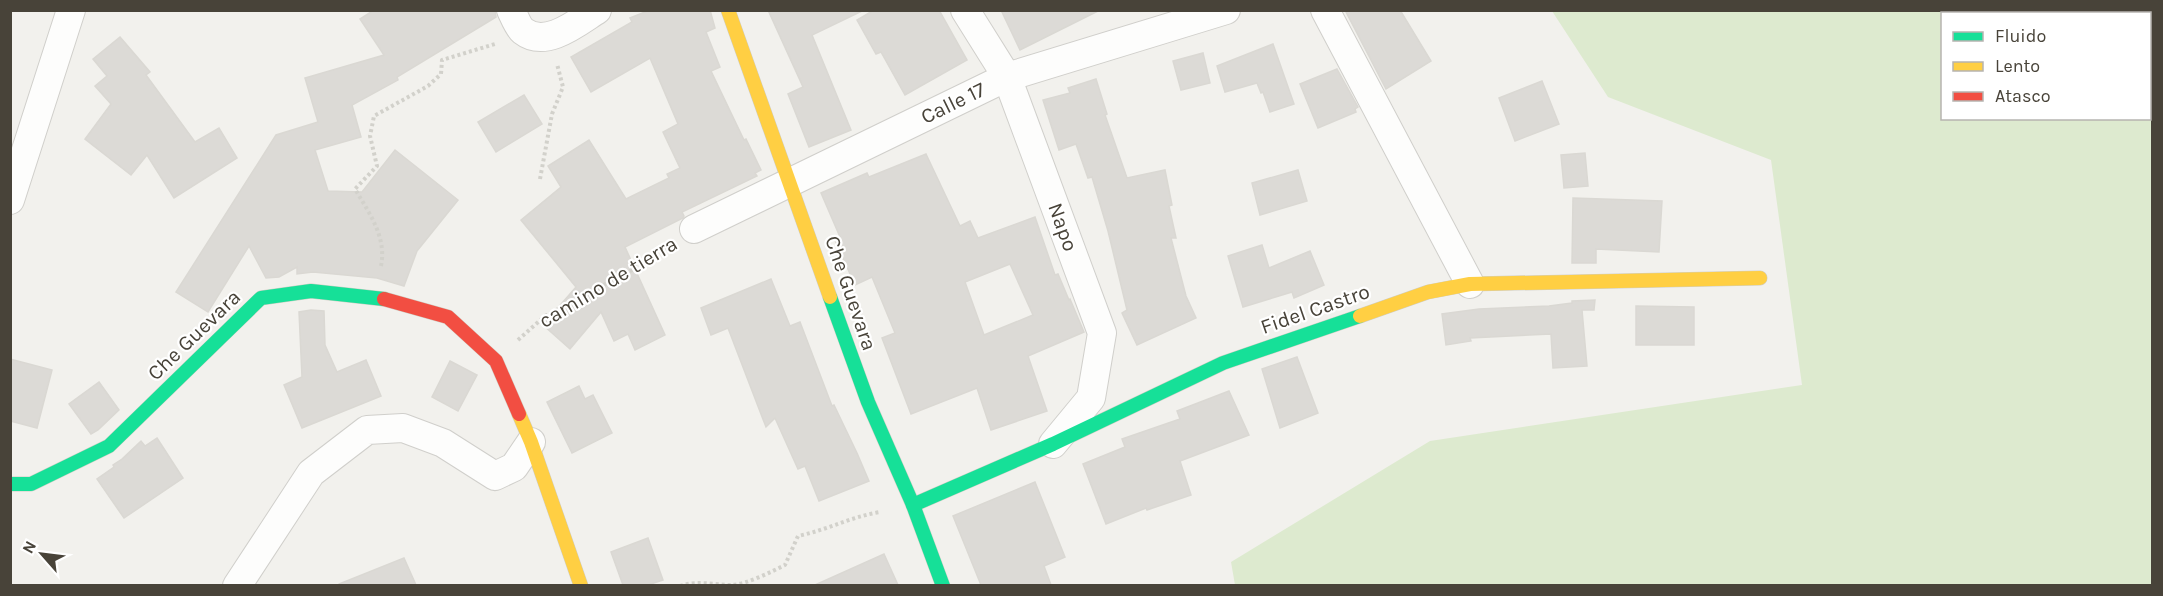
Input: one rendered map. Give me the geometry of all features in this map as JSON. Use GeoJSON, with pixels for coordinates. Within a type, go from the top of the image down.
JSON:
{"type":"FeatureCollection","features":[{"type":"Feature","properties":{"kind":"street"},"geometry":{"type":"LineString","coordinates":[[10,200],[71,10]]}},
{"type":"Feature","properties":{"kind":"street"},"geometry":{"type":"LineString","coordinates":[[517,21],[535,36],[560,33],[597,10]]}},
{"type":"Feature","properties":{"kind":"street","name":"Che Guevara"},"geometry":{"type":"LineString","coordinates":[[728,10],[868,402],[914,505],[943,585]]}},
{"type":"Feature","properties":{"kind":"street","name":"Napo"},"geometry":{"type":"LineString","coordinates":[[965,10],[1007,77],[1102,333],[1091,398],[1053,444]]}},
{"type":"Feature","properties":{"kind":"street","name":"Calle 17"},"geometry":{"type":"LineString","coordinates":[[694,229],[1007,77],[1226,10]]}},
{"type":"Feature","properties":{"kind":"street"},"geometry":{"type":"LineString","coordinates":[[1324,10],[1470,284]]}},
{"type":"Feature","properties":{"kind":"street","name":"Fidel Castro"},"geometry":{"type":"LineString","coordinates":[[914,505],[1053,444],[1223,363],[1428,292],[1470,284],[1760,278]]}},
{"type":"Feature","properties":{"kind":"street","name":"Che Guevara"},"geometry":{"type":"LineString","coordinates":[[10,484],[31,484],[109,446],[261,298],[311,291],[375,297],[448,317],[496,361],[531,442],[580,585]]}},
{"type":"Feature","properties":{"kind":"street"},"geometry":{"type":"LineString","coordinates":[[237,585],[311,472],[367,430],[403,428],[443,443],[495,476],[514,467],[531,442]]}},
{"type":"Feature","properties":{"kind":"path"},"geometry":{"type":"LineString","coordinates":[[375,297],[384,253],[374,220],[355,189],[377,166],[370,136],[374,116],[428,86],[441,74],[442,60],[502,42],[517,21]]}},
{"type":"Feature","properties":{"kind":"path"},"geometry":{"type":"LineString","coordinates":[[540,179],[552,114],[563,87],[556,62],[560,33]]}},
{"type":"Feature","properties":{"kind":"path","name":"camino de tierra"},"geometry":{"type":"LineString","coordinates":[[496,361],[545,316],[649,261],[694,229]]}},
{"type":"Feature","properties":{"kind":"path"},"geometry":{"type":"LineString","coordinates":[[680,585],[690,582],[734,585],[785,565],[798,536],[814,533],[855,517],[914,505]]}},
{"type":"Feature","properties":{"kind":"green space"},"geometry":{"type":"Polygon","coordinates":[[[2089,10],[2152,11],[2152,585],[1235,585],[1231,562],[1430,441],[1802,385],[1771,160],[1608,97],[1552,11],[2010,11],[2012,12],[1941,12],[1941,120],[2151,120],[2151,12],[2086,12],[2089,10]]]}},
{"type":"Feature","properties":{"kind":"building"},"geometry":{"type":"Polygon","coordinates":[[[374,10],[495,10],[496,17],[397,77],[398,80],[352,105],[361,137],[315,150],[328,191],[362,192],[395,150],[458,200],[417,251],[404,286],[377,278],[313,272],[297,274],[297,267],[279,277],[266,278],[249,246],[208,312],[176,292],[276,135],[318,122],[305,78],[384,55],[360,19],[374,10]]]}},
{"type":"Feature","properties":{"kind":"building"},"geometry":{"type":"Polygon","coordinates":[[[650,10],[710,10],[715,28],[706,32],[720,67],[711,71],[761,170],[755,173],[757,176],[682,212],[683,218],[625,247],[665,335],[635,350],[628,334],[614,341],[601,312],[570,349],[543,325],[576,287],[521,220],[561,187],[548,166],[589,140],[626,199],[669,178],[667,174],[680,168],[663,132],[678,124],[650,58],[591,92],[571,57],[632,22],[630,18],[650,10]]]}},
{"type":"Feature","properties":{"kind":"building"},"geometry":{"type":"Polygon","coordinates":[[[768,10],[864,10],[812,35],[851,130],[809,147],[788,94],[803,87],[768,10]]]}},
{"type":"Feature","properties":{"kind":"building"},"geometry":{"type":"Polygon","coordinates":[[[874,10],[939,10],[967,60],[905,95],[881,52],[876,54],[857,20],[874,10]]]}},
{"type":"Feature","properties":{"kind":"building"},"geometry":{"type":"Polygon","coordinates":[[[1001,10],[1100,10],[1020,50],[1001,10]]]}},
{"type":"Feature","properties":{"kind":"building"},"geometry":{"type":"Polygon","coordinates":[[[1345,10],[1400,10],[1431,61],[1386,89],[1345,10]]]}},
{"type":"Feature","properties":{"kind":"building"},"geometry":{"type":"Polygon","coordinates":[[[120,37],[150,72],[146,75],[195,142],[219,128],[237,158],[174,198],[147,155],[131,175],[85,139],[111,104],[95,86],[107,76],[93,59],[120,37]]]}},
{"type":"Feature","properties":{"kind":"building"},"geometry":{"type":"Polygon","coordinates":[[[1273,44],[1294,104],[1270,112],[1257,83],[1225,92],[1217,66],[1273,44]]]}},
{"type":"Feature","properties":{"kind":"building"},"geometry":{"type":"Polygon","coordinates":[[[1203,53],[1210,83],[1181,90],[1173,61],[1203,53]]]}},
{"type":"Feature","properties":{"kind":"building"},"geometry":{"type":"Polygon","coordinates":[[[1337,69],[1358,107],[1355,109],[1356,112],[1318,128],[1300,84],[1337,69]]]}},
{"type":"Feature","properties":{"kind":"building"},"geometry":{"type":"Polygon","coordinates":[[[1096,79],[1107,114],[1105,115],[1127,178],[1165,170],[1172,205],[1169,206],[1176,238],[1171,238],[1186,296],[1196,318],[1137,345],[1122,313],[1127,310],[1092,177],[1088,178],[1076,144],[1059,150],[1043,100],[1070,93],[1068,88],[1096,79]]]}},
{"type":"Feature","properties":{"kind":"building"},"geometry":{"type":"Polygon","coordinates":[[[1542,81],[1559,124],[1515,141],[1499,98],[1542,81]]]}},
{"type":"Feature","properties":{"kind":"building"},"geometry":{"type":"Polygon","coordinates":[[[524,95],[542,124],[496,152],[478,122],[524,95]]]}},
{"type":"Feature","properties":{"kind":"building"},"geometry":{"type":"Polygon","coordinates":[[[1585,153],[1588,186],[1564,188],[1561,155],[1585,153]]]}},
{"type":"Feature","properties":{"kind":"building"},"geometry":{"type":"Polygon","coordinates":[[[926,154],[960,226],[970,221],[978,238],[1035,217],[1055,275],[1058,274],[1084,332],[1028,356],[1047,411],[991,430],[977,388],[911,414],[882,338],[895,333],[872,277],[855,285],[835,240],[840,237],[821,193],[867,173],[869,177],[926,154]],[[1010,264],[965,282],[984,335],[1033,315],[1010,264]]]}},
{"type":"Feature","properties":{"kind":"building"},"geometry":{"type":"Polygon","coordinates":[[[1298,170],[1307,201],[1260,215],[1252,183],[1298,170]]]}},
{"type":"Feature","properties":{"kind":"building"},"geometry":{"type":"Polygon","coordinates":[[[1573,198],[1662,201],[1659,252],[1596,249],[1596,263],[1572,263],[1573,198]]]}},
{"type":"Feature","properties":{"kind":"building"},"geometry":{"type":"Polygon","coordinates":[[[1262,245],[1269,268],[1310,251],[1324,285],[1294,298],[1292,292],[1243,307],[1228,256],[1262,245]]]}},
{"type":"Feature","properties":{"kind":"building"},"geometry":{"type":"Polygon","coordinates":[[[771,279],[790,326],[800,322],[832,406],[834,405],[869,481],[819,501],[805,466],[798,469],[775,418],[766,427],[728,328],[711,335],[701,308],[771,279]]]}},
{"type":"Feature","properties":{"kind":"building"},"geometry":{"type":"Polygon","coordinates":[[[1595,300],[1594,310],[1582,310],[1587,366],[1553,368],[1551,334],[1470,338],[1471,341],[1446,345],[1442,314],[1595,300]]]}},
{"type":"Feature","properties":{"kind":"building"},"geometry":{"type":"Polygon","coordinates":[[[1636,306],[1694,307],[1694,345],[1636,345],[1636,306]]]}},
{"type":"Feature","properties":{"kind":"building"},"geometry":{"type":"Polygon","coordinates":[[[324,311],[325,345],[337,372],[366,360],[381,396],[302,428],[284,385],[302,377],[299,312],[324,311]]]}},
{"type":"Feature","properties":{"kind":"building"},"geometry":{"type":"Polygon","coordinates":[[[1297,357],[1318,413],[1280,428],[1262,369],[1297,357]]]}},
{"type":"Feature","properties":{"kind":"building"},"geometry":{"type":"Polygon","coordinates":[[[10,359],[52,370],[37,428],[10,421],[10,359]]]}},
{"type":"Feature","properties":{"kind":"building"},"geometry":{"type":"Polygon","coordinates":[[[450,361],[477,375],[458,411],[432,397],[450,361]]]}},
{"type":"Feature","properties":{"kind":"building"},"geometry":{"type":"Polygon","coordinates":[[[99,382],[119,410],[91,434],[69,404],[99,382]]]}},
{"type":"Feature","properties":{"kind":"building"},"geometry":{"type":"Polygon","coordinates":[[[579,386],[585,399],[593,395],[612,433],[572,453],[547,402],[579,386]]]}},
{"type":"Feature","properties":{"kind":"building"},"geometry":{"type":"Polygon","coordinates":[[[1229,391],[1249,435],[1180,461],[1191,495],[1147,510],[1146,508],[1106,524],[1083,464],[1125,447],[1122,439],[1180,419],[1177,411],[1229,391]]]}},
{"type":"Feature","properties":{"kind":"building"},"geometry":{"type":"Polygon","coordinates":[[[157,438],[183,478],[124,518],[97,479],[114,467],[113,465],[141,441],[145,446],[157,438]]]}},
{"type":"Feature","properties":{"kind":"building"},"geometry":{"type":"Polygon","coordinates":[[[1035,482],[1065,557],[1044,566],[1051,585],[981,585],[953,516],[1035,482]]]}},
{"type":"Feature","properties":{"kind":"building"},"geometry":{"type":"Polygon","coordinates":[[[648,538],[663,580],[648,585],[623,585],[611,552],[648,538]]]}},
{"type":"Feature","properties":{"kind":"building"},"geometry":{"type":"Polygon","coordinates":[[[884,554],[898,585],[815,585],[884,554]]]}},
{"type":"Feature","properties":{"kind":"building"},"geometry":{"type":"Polygon","coordinates":[[[404,558],[416,585],[339,585],[339,584],[404,558]]]}},
{"type":"Feature","properties":{"kind":"traffic: fast"},"geometry":{"type":"LineString","coordinates":[[10,484],[31,484],[109,446],[261,298],[311,291],[384,299]]}},
{"type":"Feature","properties":{"kind":"traffic: fast"},"geometry":{"type":"LineString","coordinates":[[830,297],[868,402],[913,505],[943,586]]}},
{"type":"Feature","properties":{"kind":"traffic: fast"},"geometry":{"type":"LineString","coordinates":[[913,505],[1053,444],[1223,363],[1360,316]]}},
{"type":"Feature","properties":{"kind":"traffic: slow"},"geometry":{"type":"LineString","coordinates":[[728,10],[830,297]]}},
{"type":"Feature","properties":{"kind":"traffic: slow"},"geometry":{"type":"LineString","coordinates":[[1360,316],[1428,292],[1470,284],[1760,278]]}},
{"type":"Feature","properties":{"kind":"traffic: slow"},"geometry":{"type":"LineString","coordinates":[[519,414],[581,586]]}},
{"type":"Feature","properties":{"kind":"traffic: jam"},"geometry":{"type":"LineString","coordinates":[[384,299],[448,317],[496,361],[519,414]]}}]}
